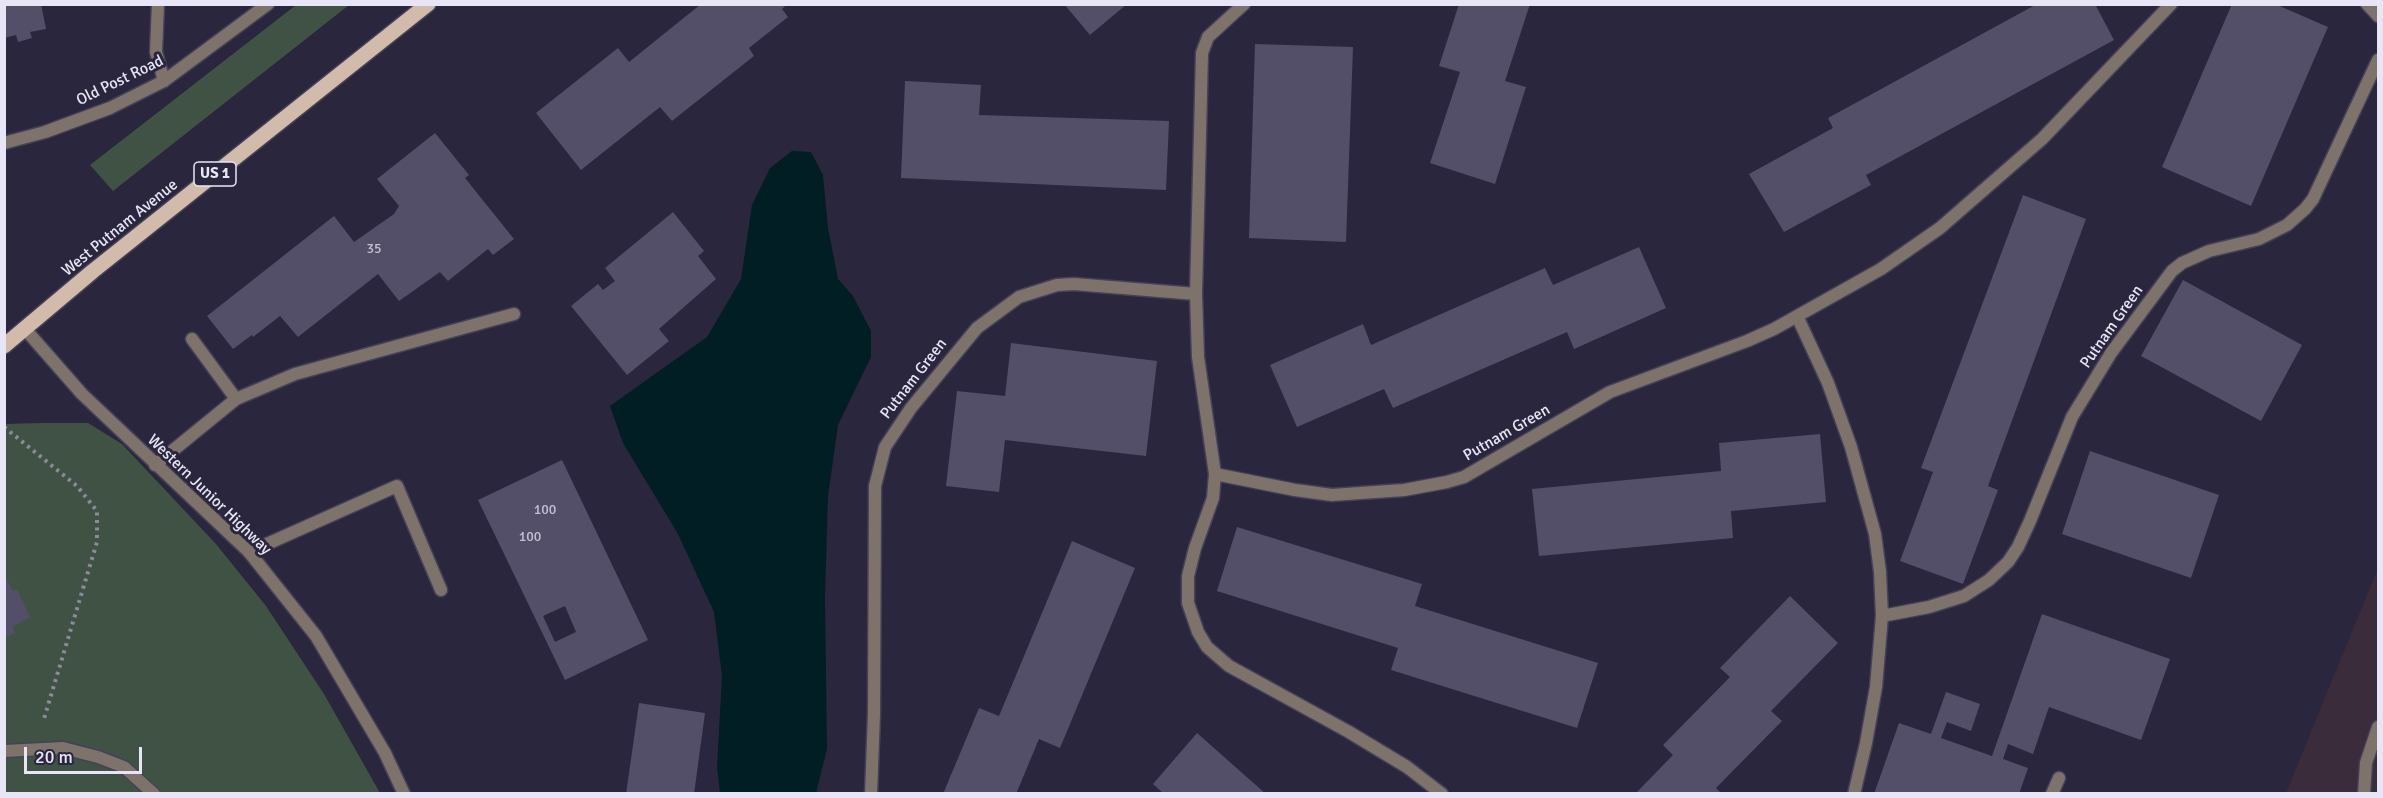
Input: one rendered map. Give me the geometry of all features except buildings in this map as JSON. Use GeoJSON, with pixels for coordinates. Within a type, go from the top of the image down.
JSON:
{"type":"FeatureCollection","features":[{"type":"Feature","properties":{"kind":"main road","name":"West Putnam Avenue"},"geometry":{"type":"LineString","coordinates":[[4,346],[93,271],[428,4]]}},
{"type":"Feature","properties":{"kind":"street"},"geometry":{"type":"LineString","coordinates":[[158,4],[156,52],[164,81]]}},
{"type":"Feature","properties":{"kind":"street","name":"Old Post Road"},"geometry":{"type":"LineString","coordinates":[[4,143],[45,132],[99,112],[164,81],[267,4]]}},
{"type":"Feature","properties":{"kind":"street"},"geometry":{"type":"LineString","coordinates":[[1244,4],[1208,37],[1202,53],[1196,294],[1198,357],[1215,474],[1213,498],[1190,562],[1187,590],[1192,619],[1208,647],[1228,666],[1349,732],[1407,767],[1442,794]]}},
{"type":"Feature","properties":{"kind":"street","name":"Putnam Green"},"geometry":{"type":"LineString","coordinates":[[1215,474],[1332,495],[1404,490],[1447,482],[1464,477],[1610,392],[1747,341],[1797,316],[1912,248],[1941,228],[2042,139],[2171,4]]}},
{"type":"Feature","properties":{"kind":"street"},"geometry":{"type":"LineString","coordinates":[[2367,4],[2379,16]]}},
{"type":"Feature","properties":{"kind":"street","name":"Putnam Green"},"geometry":{"type":"LineString","coordinates":[[1882,616],[1929,607],[1964,596],[1989,580],[2008,562],[2030,521],[2072,417],[2111,353],[2172,271],[2182,263],[2209,251],[2259,239],[2287,225],[2305,209],[2313,199],[2379,60]]}},
{"type":"Feature","properties":{"kind":"street","name":"Putnam Green"},"geometry":{"type":"LineString","coordinates":[[871,794],[874,714],[875,486],[885,447],[897,427],[976,327],[1019,297],[1048,287],[1074,284],[1196,294]]}},
{"type":"Feature","properties":{"kind":"street"},"geometry":{"type":"LineString","coordinates":[[155,465],[236,399],[295,375],[514,314]]}},
{"type":"Feature","properties":{"kind":"street"},"geometry":{"type":"LineString","coordinates":[[1797,316],[1828,383],[1864,492],[1875,534],[1882,593],[1882,616],[1876,687],[1854,794]]}},
{"type":"Feature","properties":{"kind":"street","name":"Western Junior Highway"},"geometry":{"type":"LineString","coordinates":[[25,329],[82,394],[249,552],[316,636],[385,753],[404,794]]}},
{"type":"Feature","properties":{"kind":"street"},"geometry":{"type":"LineString","coordinates":[[192,339],[236,399]]}},
{"type":"Feature","properties":{"kind":"street"},"geometry":{"type":"LineString","coordinates":[[249,552],[397,486],[441,590]]}},
{"type":"Feature","properties":{"kind":"street"},"geometry":{"type":"LineString","coordinates":[[2364,794],[2366,763],[2379,727]]}},
{"type":"Feature","properties":{"kind":"street"},"geometry":{"type":"LineString","coordinates":[[4,751],[63,748],[98,757],[124,767],[154,794]]}},
{"type":"Feature","properties":{"kind":"street"},"geometry":{"type":"LineString","coordinates":[[2052,794],[2059,778]]}},
{"type":"Feature","properties":{"kind":"path"},"geometry":{"type":"LineString","coordinates":[[4,427],[77,486],[97,511],[97,542],[35,749]]}},
{"type":"Feature","properties":{"kind":"shaded area"},"geometry":{"type":"Polygon","coordinates":[[[296,5],[349,5],[113,191],[90,165],[296,5]]]}},
{"type":"Feature","properties":{"kind":"shaded area"},"geometry":{"type":"Polygon","coordinates":[[[792,151],[811,152],[823,175],[828,228],[838,279],[853,296],[871,331],[871,357],[838,425],[828,496],[825,598],[827,749],[816,793],[720,793],[717,767],[722,676],[714,612],[678,534],[623,443],[610,406],[707,337],[741,279],[752,205],[770,168],[792,151]]]}},
{"type":"Feature","properties":{"kind":"shaded area"},"geometry":{"type":"Polygon","coordinates":[[[88,423],[122,444],[216,544],[266,606],[324,694],[380,793],[5,793],[4,424],[88,423]]]}},
{"type":"Feature","properties":{"kind":"shaded area"},"geometry":{"type":"Polygon","coordinates":[[[2378,568],[2378,793],[2286,793],[2378,568]]]}}]}
